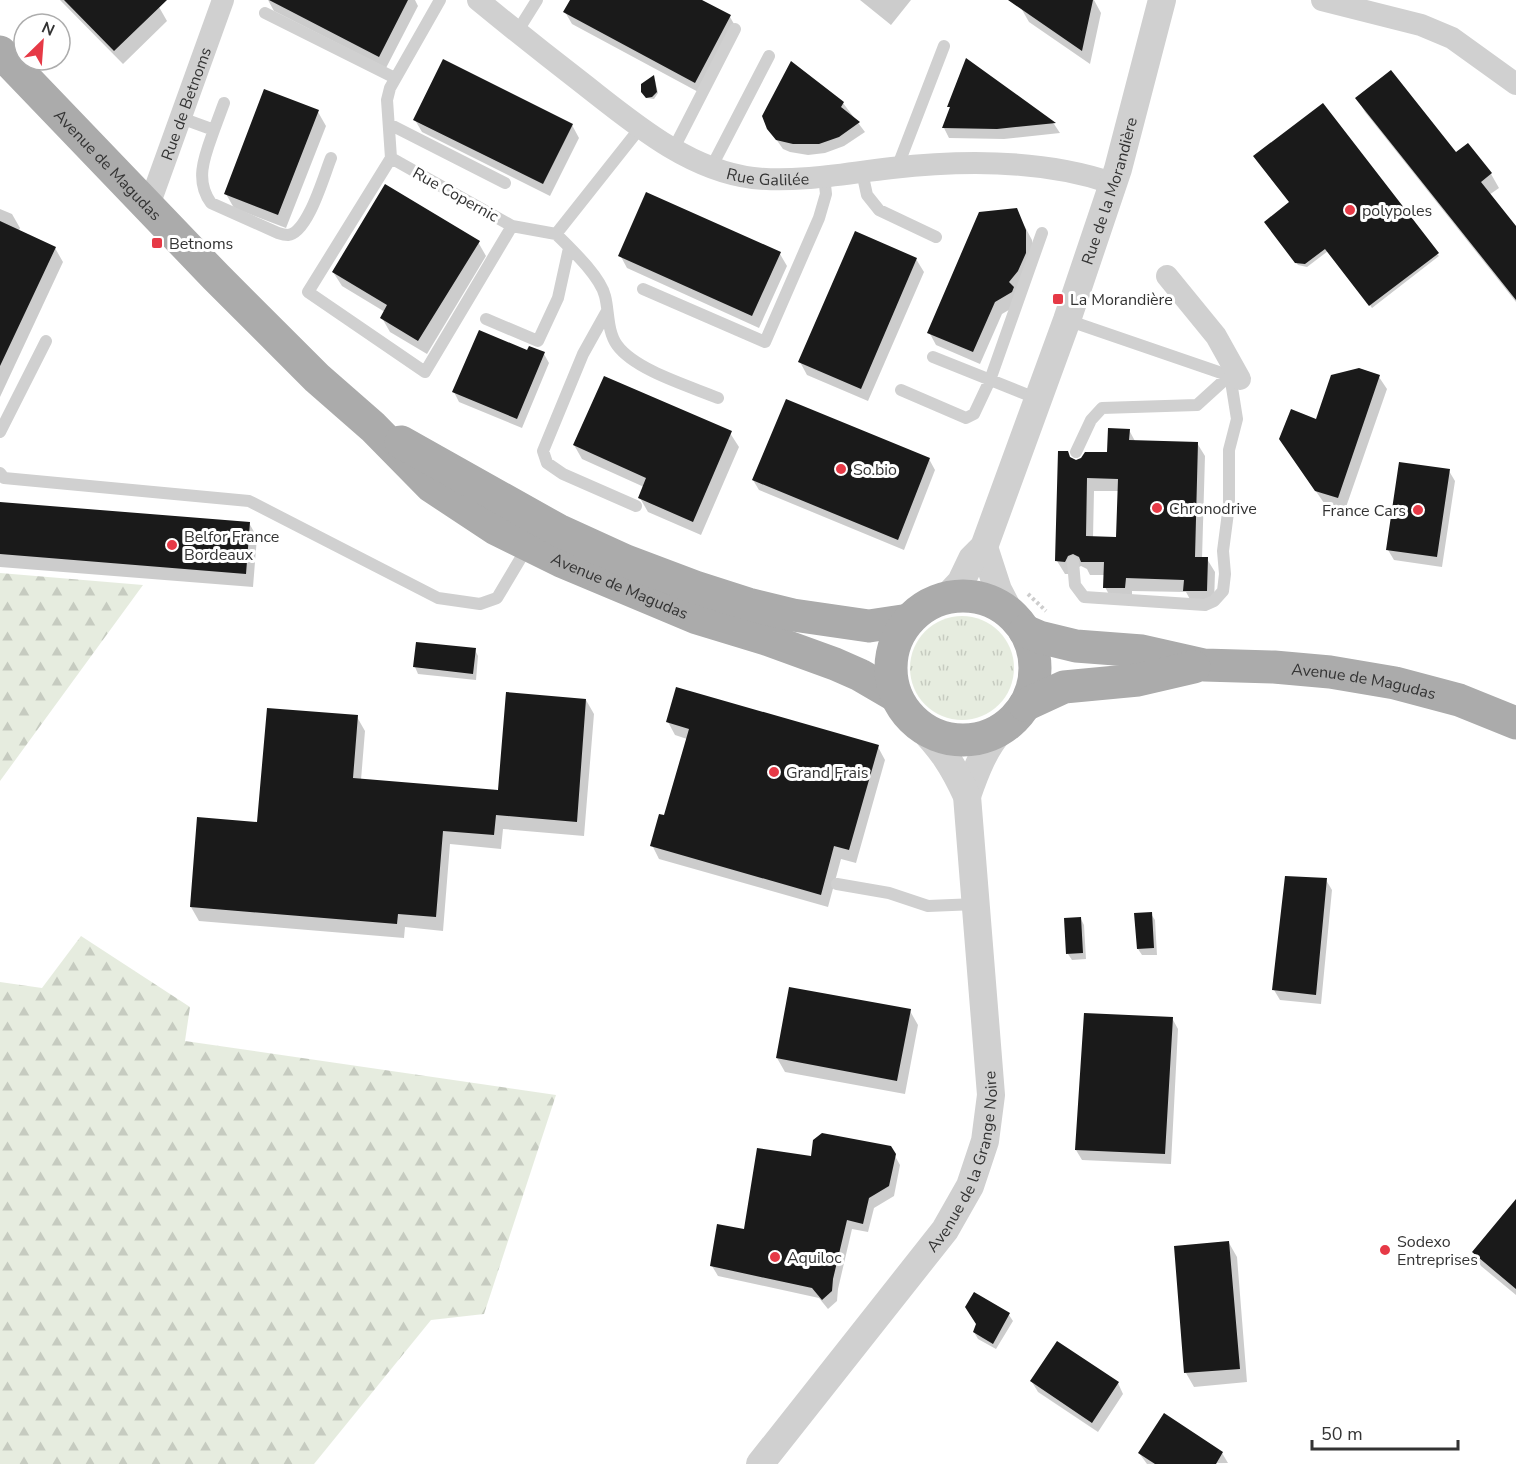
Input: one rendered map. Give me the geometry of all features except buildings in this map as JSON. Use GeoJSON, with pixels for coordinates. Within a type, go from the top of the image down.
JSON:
{"type":"FeatureCollection","features":[{"type":"Feature","properties":{"kind":"main road","name":"Avenue de Magudas"},"geometry":{"type":"LineString","coordinates":[[0,52],[148,208],[317,378],[373,427],[431,486],[496,529],[629,591],[697,618],[835,664],[860,675],[896,696]]}},
{"type":"Feature","properties":{"kind":"main road","name":"Avenue de Magudas"},"geometry":{"type":"LineString","coordinates":[[373,427],[567,534],[626,561],[695,587],[793,615],[869,626],[909,620]]}},
{"type":"Feature","properties":{"kind":"main road"},"geometry":{"type":"LineString","coordinates":[[968,596],[991,601],[1018,622],[1033,649],[1035,668],[1032,687],[1025,705],[1015,718],[1002,728],[982,738],[960,740],[938,735],[918,724],[906,712],[896,696],[891,677],[891,656],[897,637],[909,620],[925,606],[946,598],[968,596]]}},
{"type":"Feature","properties":{"kind":"main road","name":"Avenue de Magudas"},"geometry":{"type":"LineString","coordinates":[[1018,622],[1039,637],[1076,646],[1142,651],[1204,665],[1318,671],[1395,683],[1460,700],[1516,723]]}},
{"type":"Feature","properties":{"kind":"main road","name":"Avenue de Magudas"},"geometry":{"type":"LineString","coordinates":[[1025,705],[1064,687],[1138,680],[1204,665]]}},
{"type":"Feature","properties":{"kind":"street","name":"Rue de Betnoms"},"geometry":{"type":"LineString","coordinates":[[148,208],[223,0]]}},
{"type":"Feature","properties":{"kind":"street","name":"Rue Galilée"},"geometry":{"type":"LineString","coordinates":[[478,0],[640,128],[711,168],[751,178],[790,180],[897,168],[999,163],[1086,175],[1112,183]]}},
{"type":"Feature","properties":{"kind":"street","name":"Rue de la Morandière"},"geometry":{"type":"LineString","coordinates":[[946,598],[960,582],[972,559],[984,547],[1038,399],[1112,183],[1143,77],[1162,0]]}},
{"type":"Feature","properties":{"kind":"street"},"geometry":{"type":"LineString","coordinates":[[1322,0],[1421,25],[1452,38],[1516,84]]}},
{"type":"Feature","properties":{"kind":"street"},"geometry":{"type":"LineString","coordinates":[[1167,276],[1216,336],[1235,377]]}},
{"type":"Feature","properties":{"kind":"street"},"geometry":{"type":"LineString","coordinates":[[984,547],[998,590],[1018,622]]}},
{"type":"Feature","properties":{"kind":"street","name":"Avenue de la Grange Noire"},"geometry":{"type":"LineString","coordinates":[[760,1464],[945,1230],[970,1186],[985,1141],[991,1095],[968,796],[941,747],[918,724]]}},
{"type":"Feature","properties":{"kind":"street","name":"Avenue de la Grange Noire"},"geometry":{"type":"LineString","coordinates":[[968,796],[983,753],[1002,728]]}},
{"type":"Feature","properties":{"kind":"lane"},"geometry":{"type":"LineString","coordinates":[[440,0],[395,78],[387,100],[391,158],[308,292],[424,372],[512,226]]}},
{"type":"Feature","properties":{"kind":"lane"},"geometry":{"type":"LineString","coordinates":[[517,32],[537,0]]}},
{"type":"Feature","properties":{"kind":"lane"},"geometry":{"type":"LineString","coordinates":[[265,14],[395,78]]}},
{"type":"Feature","properties":{"kind":"lane"},"geometry":{"type":"LineString","coordinates":[[674,148],[735,29]]}},
{"type":"Feature","properties":{"kind":"lane"},"geometry":{"type":"LineString","coordinates":[[897,168],[944,46]]}},
{"type":"Feature","properties":{"kind":"lane"},"geometry":{"type":"LineString","coordinates":[[711,168],[769,56]]}},
{"type":"Feature","properties":{"kind":"lane"},"geometry":{"type":"LineString","coordinates":[[224,103],[205,155],[201,176],[204,194],[211,203],[222,209],[278,233],[289,235],[298,230],[307,219],[331,158]]}},
{"type":"Feature","properties":{"kind":"lane"},"geometry":{"type":"LineString","coordinates":[[181,118],[214,130]]}},
{"type":"Feature","properties":{"kind":"lane"},"geometry":{"type":"LineString","coordinates":[[389,124],[505,183]]}},
{"type":"Feature","properties":{"kind":"lane"},"geometry":{"type":"LineString","coordinates":[[640,128],[556,234],[598,282],[605,295],[616,344],[640,365],[718,398]]}},
{"type":"Feature","properties":{"kind":"lane","name":"Rue Copernic"},"geometry":{"type":"LineString","coordinates":[[391,158],[512,226],[556,234]]}},
{"type":"Feature","properties":{"kind":"lane"},"geometry":{"type":"LineString","coordinates":[[862,172],[867,195],[879,210],[936,237]]}},
{"type":"Feature","properties":{"kind":"lane"},"geometry":{"type":"LineString","coordinates":[[643,289],[765,342],[822,211],[826,194],[824,176]]}},
{"type":"Feature","properties":{"kind":"lane"},"geometry":{"type":"LineString","coordinates":[[902,390],[966,418],[974,414],[990,380],[1042,233]]}},
{"type":"Feature","properties":{"kind":"lane"},"geometry":{"type":"LineString","coordinates":[[486,319],[538,341],[558,298],[570,248]]}},
{"type":"Feature","properties":{"kind":"lane"},"geometry":{"type":"LineString","coordinates":[[607,311],[583,354],[543,451],[547,463],[557,471],[636,506]]}},
{"type":"Feature","properties":{"kind":"lane"},"geometry":{"type":"LineString","coordinates":[[1066,320],[1235,377]]}},
{"type":"Feature","properties":{"kind":"lane"},"geometry":{"type":"LineString","coordinates":[[0,432],[46,341]]}},
{"type":"Feature","properties":{"kind":"lane"},"geometry":{"type":"LineString","coordinates":[[933,357],[1038,399]]}},
{"type":"Feature","properties":{"kind":"lane"},"geometry":{"type":"LineString","coordinates":[[1076,452],[1091,420],[1102,408],[1197,405],[1235,377]]}},
{"type":"Feature","properties":{"kind":"lane"},"geometry":{"type":"LineString","coordinates":[[1073,562],[1075,585],[1084,597],[1204,605],[1214,601],[1223,591],[1225,574],[1223,551],[1229,505],[1230,450],[1237,419],[1235,377]]}},
{"type":"Feature","properties":{"kind":"lane"},"geometry":{"type":"LineString","coordinates":[[0,473],[4,478],[249,501],[438,598],[480,604],[497,598],[528,545]]}},
{"type":"Feature","properties":{"kind":"lane"},"geometry":{"type":"LineString","coordinates":[[837,884],[889,893],[928,906],[976,904]]}},
{"type":"Feature","properties":{"kind":"green space"},"geometry":{"type":"Polygon","coordinates":[[[0,573],[143,585],[0,781],[0,573]]]}},
{"type":"Feature","properties":{"kind":"green space"},"geometry":{"type":"Polygon","coordinates":[[[962,616],[982,620],[999,631],[1010,648],[1014,668],[1010,688],[999,705],[982,716],[962,720],[942,716],[925,705],[914,688],[910,668],[914,648],[925,631],[942,620],[962,616]]]}},
{"type":"Feature","properties":{"kind":"green space"},"geometry":{"type":"Polygon","coordinates":[[[81,936],[190,1007],[185,1041],[556,1095],[484,1314],[431,1320],[314,1464],[0,1464],[0,982],[42,988],[81,936]]]}},
{"type":"Feature","properties":{"kind":"place","name":"polypoles"},"geometry":{"type":"Point","coordinates":[1350,210]}},
{"type":"Feature","properties":{"kind":"place","name":"Betnoms"},"geometry":{"type":"Point","coordinates":[157,243]}},
{"type":"Feature","properties":{"kind":"place","name":"La Morandière"},"geometry":{"type":"Point","coordinates":[1058,299]}},
{"type":"Feature","properties":{"kind":"place","name":"So.bio"},"geometry":{"type":"Point","coordinates":[841,469]}},
{"type":"Feature","properties":{"kind":"place","name":"Chronodrive"},"geometry":{"type":"Point","coordinates":[1157,508]}},
{"type":"Feature","properties":{"kind":"place","name":"France Cars"},"geometry":{"type":"Point","coordinates":[1418,510]}},
{"type":"Feature","properties":{"kind":"place","name":"Belfor France Bordeaux"},"geometry":{"type":"Point","coordinates":[172,545]}},
{"type":"Feature","properties":{"kind":"place","name":"Grand Frais"},"geometry":{"type":"Point","coordinates":[774,772]}},
{"type":"Feature","properties":{"kind":"place","name":"Sodexo Entreprises"},"geometry":{"type":"Point","coordinates":[1385,1250]}},
{"type":"Feature","properties":{"kind":"place","name":"Aquiloc"},"geometry":{"type":"Point","coordinates":[775,1257]}}]}
